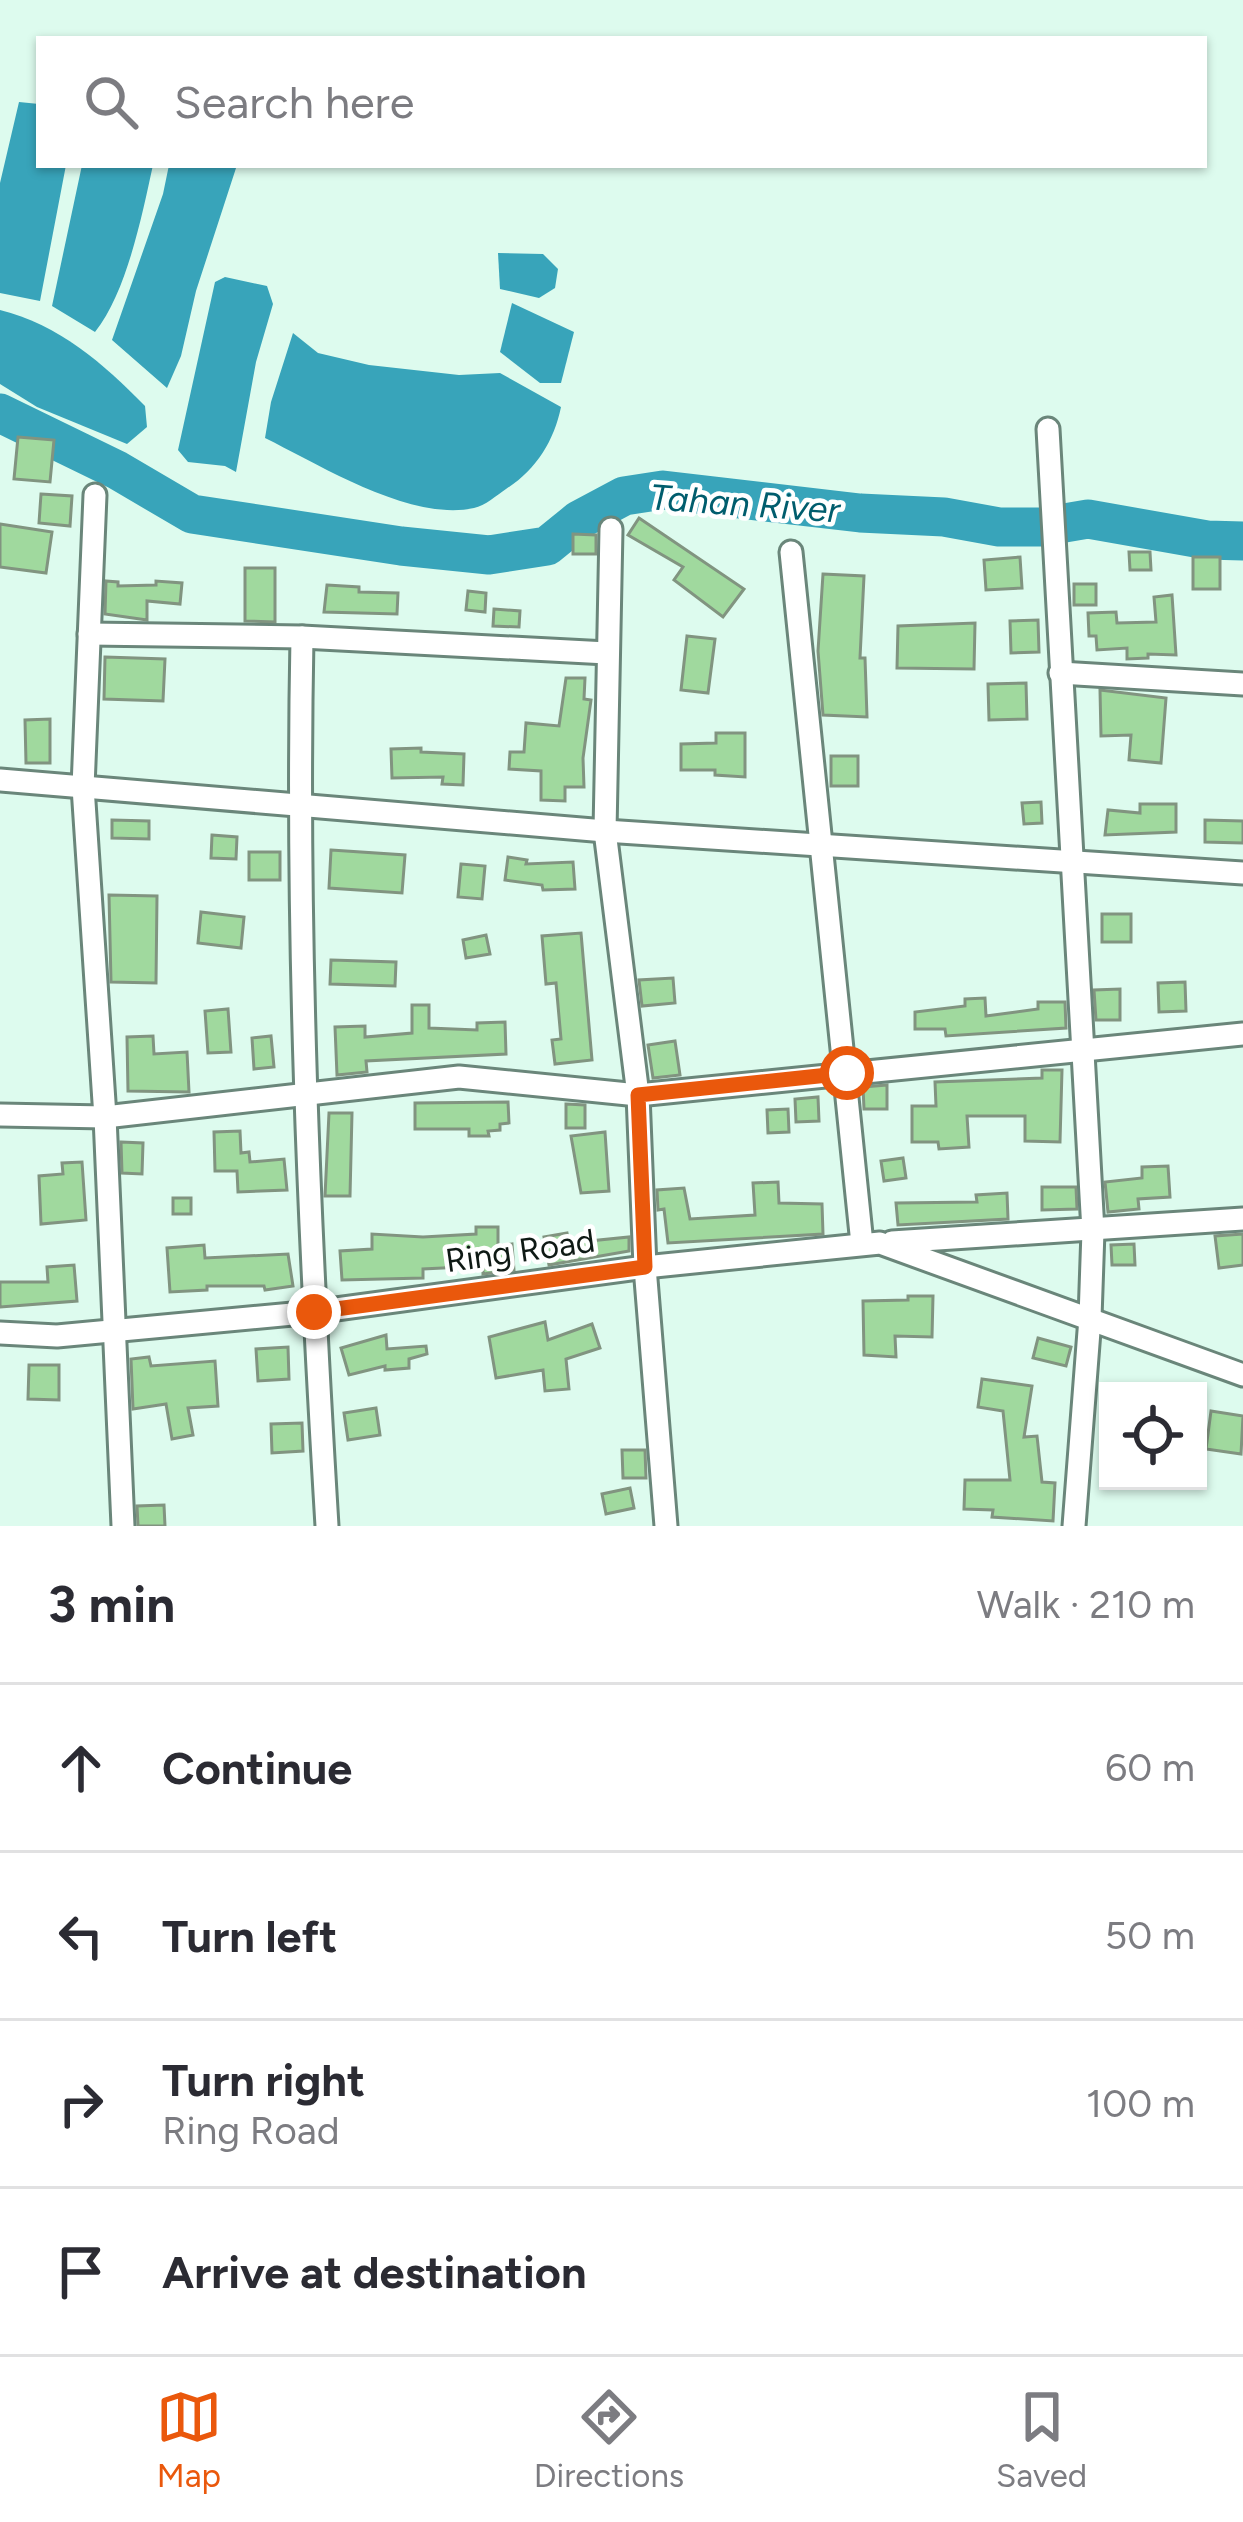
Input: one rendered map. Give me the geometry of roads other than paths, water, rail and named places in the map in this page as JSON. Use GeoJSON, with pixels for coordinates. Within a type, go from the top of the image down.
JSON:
{"type":"FeatureCollection","features":[{"type":"Feature","properties":{"kind":"street"},"geometry":{"type":"LineString","coordinates":[[1048,429],[1093,1232],[1074,1526]]}},
{"type":"Feature","properties":{"kind":"street"},"geometry":{"type":"LineString","coordinates":[[95,495],[83,787],[105,1117],[123,1526]]}},
{"type":"Feature","properties":{"kind":"street"},"geometry":{"type":"LineString","coordinates":[[611,529],[605,831],[638,1095],[645,1267],[665,1526]]}},
{"type":"Feature","properties":{"kind":"street"},"geometry":{"type":"LineString","coordinates":[[791,552],[847,1073],[871,1243],[1243,1220]]}},
{"type":"Feature","properties":{"kind":"street"},"geometry":{"type":"LineString","coordinates":[[89,634],[302,637],[608,653]]}},
{"type":"Feature","properties":{"kind":"street"},"geometry":{"type":"LineString","coordinates":[[302,637],[298,806],[303,1094],[327,1526]]}},
{"type":"Feature","properties":{"kind":"street"},"geometry":{"type":"LineString","coordinates":[[1060,673],[1243,684]]}},
{"type":"Feature","properties":{"kind":"street"},"geometry":{"type":"LineString","coordinates":[[0,779],[605,831],[1243,872]]}},
{"type":"Feature","properties":{"kind":"street"},"geometry":{"type":"LineString","coordinates":[[0,1115],[105,1117],[459,1077],[638,1095],[1243,1034]]}},
{"type":"Feature","properties":{"kind":"street","name":"Ring Road"},"geometry":{"type":"LineString","coordinates":[[0,1333],[56,1336],[314,1312],[645,1267],[871,1243],[1243,1375]]}},
{"type":"Feature","properties":{"kind":"water"},"geometry":{"type":"Polygon","coordinates":[[[19,102],[36,104],[36,168],[65,168],[40,301],[0,293],[0,183],[19,102]]]}},
{"type":"Feature","properties":{"kind":"water"},"geometry":{"type":"Polygon","coordinates":[[[81,168],[152,168],[125,275],[95,332],[52,306],[81,168]]]}},
{"type":"Feature","properties":{"kind":"water"},"geometry":{"type":"Polygon","coordinates":[[[168,168],[236,168],[196,291],[181,356],[167,388],[112,340],[168,168]]]}},
{"type":"Feature","properties":{"kind":"water"},"geometry":{"type":"Polygon","coordinates":[[[498,253],[543,254],[558,269],[555,288],[539,298],[500,289],[498,253]]]}},
{"type":"Feature","properties":{"kind":"water"},"geometry":{"type":"Polygon","coordinates":[[[225,277],[267,286],[273,304],[256,362],[236,472],[225,466],[188,462],[178,450],[215,282],[225,277]]]}},
{"type":"Feature","properties":{"kind":"water"},"geometry":{"type":"Polygon","coordinates":[[[512,303],[574,332],[561,383],[540,383],[500,352],[512,303]]]}},
{"type":"Feature","properties":{"kind":"water"},"geometry":{"type":"Polygon","coordinates":[[[0,310],[61,335],[96,361],[145,406],[147,427],[127,444],[37,407],[0,384],[0,310]]]}},
{"type":"Feature","properties":{"kind":"water"},"geometry":{"type":"Polygon","coordinates":[[[293,333],[318,353],[369,365],[459,375],[500,373],[561,407],[554,431],[526,473],[478,507],[449,510],[395,499],[265,438],[293,333]]]}},
{"type":"Feature","properties":{"kind":"waterway","name":"Tahan River"},"geometry":{"type":"LineString","coordinates":[[0,413],[117,470],[192,514],[401,546],[489,555],[547,546],[579,520],[624,496],[663,490],[860,513],[944,517],[999,527],[1041,527],[1088,519],[1207,540],[1243,541]]}}]}
